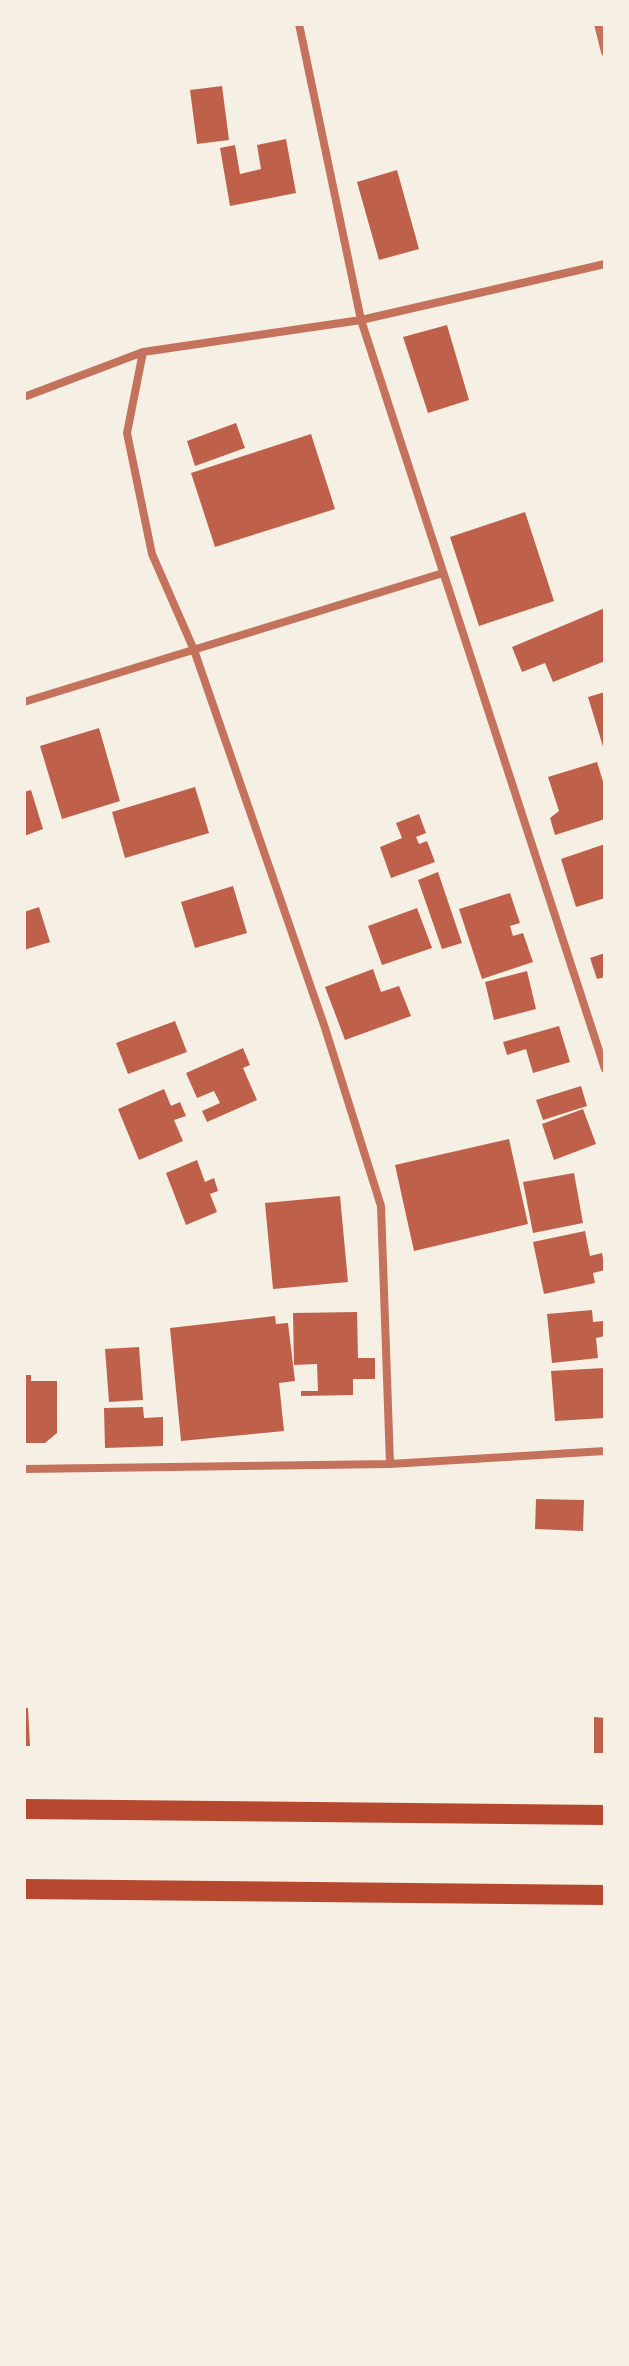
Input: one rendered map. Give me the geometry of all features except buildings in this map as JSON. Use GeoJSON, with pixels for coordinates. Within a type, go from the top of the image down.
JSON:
{"type":"FeatureCollection","features":[{"type":"Feature","properties":{"kind":"main road"},"geometry":{"type":"LineString","coordinates":[[26,1806],[605,1815]]}},
{"type":"Feature","properties":{"kind":"main road"},"geometry":{"type":"LineString","coordinates":[[24,1889],[605,1895]]}},
{"type":"Feature","properties":{"kind":"street"},"geometry":{"type":"LineString","coordinates":[[299,24],[361,320],[605,1069]]}},
{"type":"Feature","properties":{"kind":"street"},"geometry":{"type":"LineString","coordinates":[[598,24],[605,52]]}},
{"type":"Feature","properties":{"kind":"street"},"geometry":{"type":"LineString","coordinates":[[24,397],[143,352],[361,320],[605,264]]}},
{"type":"Feature","properties":{"kind":"street"},"geometry":{"type":"LineString","coordinates":[[143,352],[127,433],[152,554],[194,650],[325,1028],[381,1206],[390,1464]]}},
{"type":"Feature","properties":{"kind":"street"},"geometry":{"type":"LineString","coordinates":[[24,702],[443,573]]}},
{"type":"Feature","properties":{"kind":"street"},"geometry":{"type":"LineString","coordinates":[[24,1469],[390,1464],[605,1451]]}}]}
